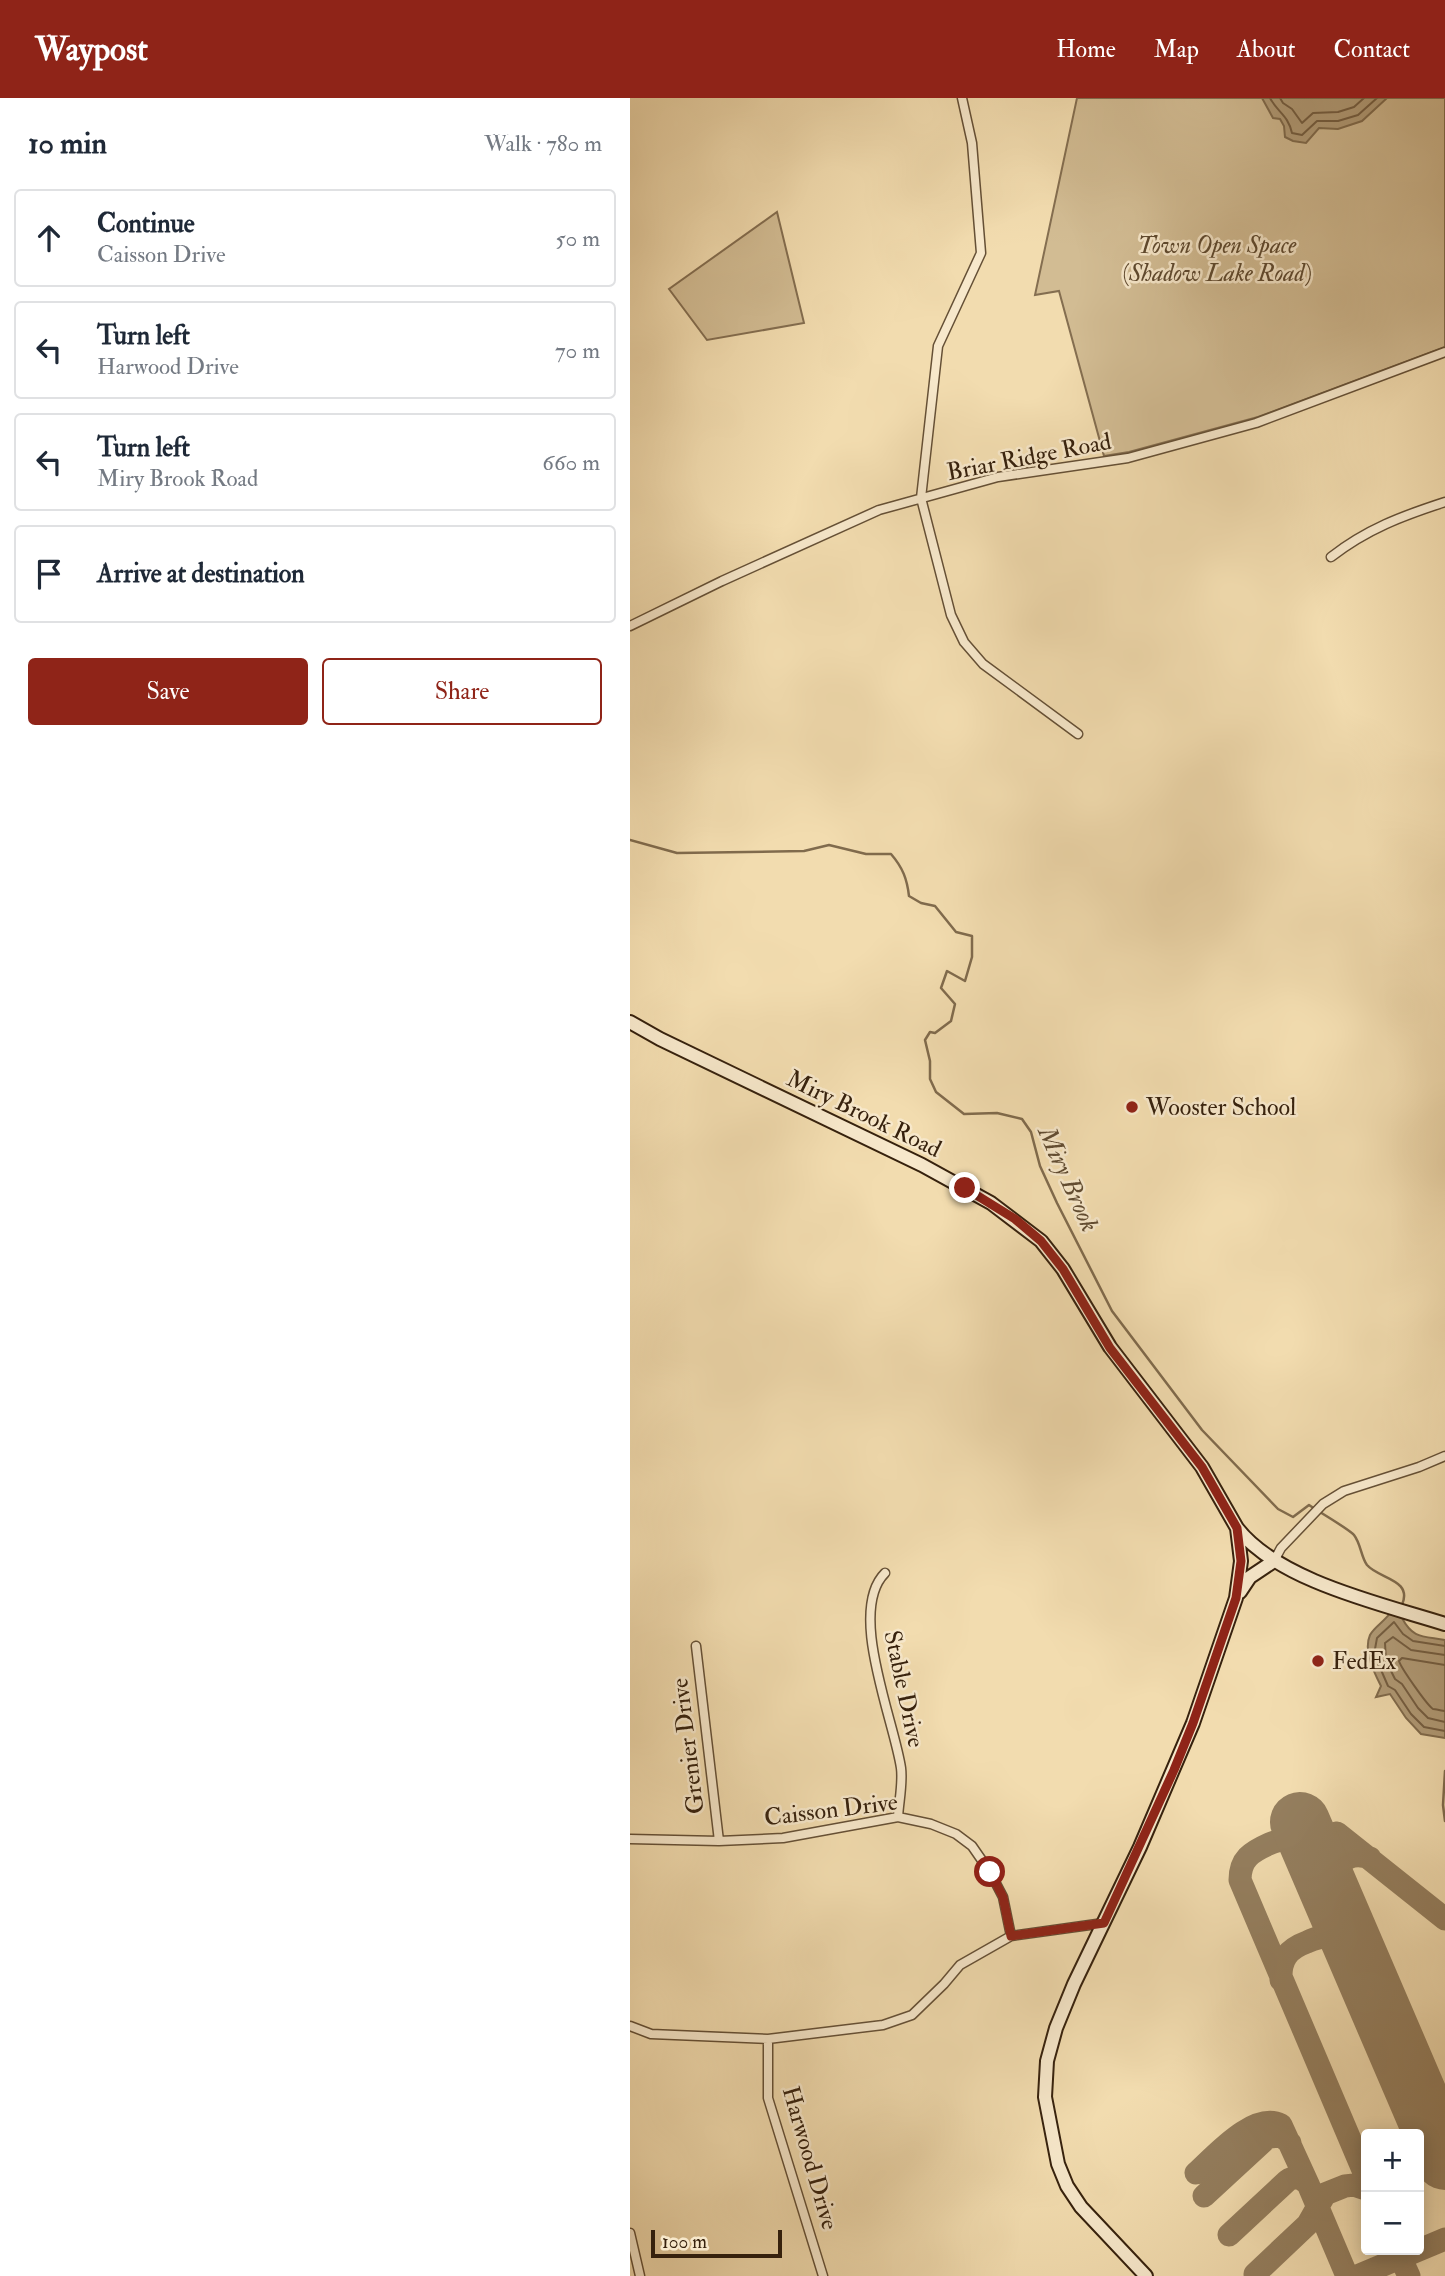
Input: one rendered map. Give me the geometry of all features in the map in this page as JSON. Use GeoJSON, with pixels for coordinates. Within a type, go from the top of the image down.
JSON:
{"type":"FeatureCollection","features":[{"type":"Feature","properties":{"kind":"main road","name":"Miry Brook Road"},"geometry":{"type":"LineString","coordinates":[[630,1022],[660,1040],[922,1165],[1015,1219],[1041,1241],[1063,1269],[1110,1348],[1202,1467],[1237,1528],[1241,1561],[1236,1598],[1193,1723],[1174,1770],[1074,1984],[1056,2028],[1047,2061],[1045,2097],[1058,2164],[1067,2186],[1081,2207],[1146,2276]]}},
{"type":"Feature","properties":{"kind":"main road"},"geometry":{"type":"LineString","coordinates":[[1237,1528],[1247,1541],[1274,1561],[1315,1581],[1445,1624]]}},
{"type":"Feature","properties":{"kind":"main road"},"geometry":{"type":"LineString","coordinates":[[1236,1598],[1250,1577],[1274,1561]]}},
{"type":"Feature","properties":{"kind":"street"},"geometry":{"type":"LineString","coordinates":[[962,98],[972,143],[981,253],[938,345],[921,498],[951,615],[964,642],[983,664],[1078,734]]}},
{"type":"Feature","properties":{"kind":"street","name":"Briar Ridge Road"},"geometry":{"type":"LineString","coordinates":[[630,626],[878,510],[998,477],[1128,458],[1256,423],[1445,352]]}},
{"type":"Feature","properties":{"kind":"street"},"geometry":{"type":"LineString","coordinates":[[1331,557],[1363,534],[1393,519],[1445,502]]}},
{"type":"Feature","properties":{"kind":"street"},"geometry":{"type":"LineString","coordinates":[[1274,1561],[1281,1548],[1312,1514],[1344,1491],[1445,1456]]}},
{"type":"Feature","properties":{"kind":"street","name":"Stable Drive"},"geometry":{"type":"LineString","coordinates":[[885,1573],[876,1582],[870,1621],[874,1657],[901,1770],[898,1817]]}},
{"type":"Feature","properties":{"kind":"street","name":"Grenier Drive"},"geometry":{"type":"LineString","coordinates":[[696,1646],[719,1841]]}},
{"type":"Feature","properties":{"kind":"street","name":"Caisson Drive"},"geometry":{"type":"LineString","coordinates":[[630,1839],[719,1841],[783,1838],[898,1817],[956,1834],[972,1846],[1003,1897],[1011,1936]]}},
{"type":"Feature","properties":{"kind":"street"},"geometry":{"type":"LineString","coordinates":[[630,2026],[651,2034],[768,2039],[883,2025],[912,2015],[960,1965],[1011,1936],[1104,1923]]}},
{"type":"Feature","properties":{"kind":"street","name":"Harwood Drive"},"geometry":{"type":"LineString","coordinates":[[768,2039],[768,2098],[822,2276]]}},
{"type":"Feature","properties":{"kind":"street"},"geometry":{"type":"LineString","coordinates":[[630,2233],[640,2276]]}},
{"type":"Feature","properties":{"kind":"green space","name":"Town Open Space (Shadow Lake Road)"},"geometry":{"type":"Polygon","coordinates":[[[1077,98],[1445,98],[1445,347],[1258,417],[1129,452],[1104,456],[1059,291],[1035,295],[1077,98]]]}},
{"type":"Feature","properties":{"kind":"green space"},"geometry":{"type":"Polygon","coordinates":[[[777,212],[804,323],[707,340],[669,289],[777,212]]]}},
{"type":"Feature","properties":{"kind":"water"},"geometry":{"type":"Polygon","coordinates":[[[1262,98],[1387,98],[1362,121],[1338,129],[1319,128],[1306,143],[1285,137],[1280,119],[1273,118],[1262,98]]]}},
{"type":"Feature","properties":{"kind":"water"},"geometry":{"type":"Polygon","coordinates":[[[1390,1613],[1402,1618],[1415,1633],[1445,1640],[1445,1738],[1421,1734],[1390,1694],[1376,1697],[1381,1686],[1370,1661],[1368,1641],[1372,1632],[1390,1613]]]}},
{"type":"Feature","properties":{"kind":"waterway","name":"Miry Brook"},"geometry":{"type":"LineString","coordinates":[[630,840],[677,853],[804,851],[829,845],[866,854],[891,854],[904,874],[909,896],[921,903],[935,906],[956,932],[972,936],[972,957],[965,981],[947,971],[941,988],[955,1004],[951,1021],[935,1033],[930,1032],[925,1040],[930,1061],[930,1079],[936,1092],[964,1114],[997,1113],[1022,1119],[1031,1132],[1040,1166],[1057,1203],[1112,1311],[1202,1430],[1278,1509],[1293,1517],[1309,1505],[1351,1532],[1367,1565],[1393,1580],[1403,1590],[1402,1605]]}},
{"type":"Feature","properties":{"kind":"waterway","name":"Miry Brook"},"geometry":{"type":"LineString","coordinates":[[1445,1771],[1445,1821]]}},
{"type":"Feature","properties":{"kind":"taxiway"},"geometry":{"type":"LineString","coordinates":[[1337,1833],[1445,1919]]}},
{"type":"Feature","properties":{"kind":"taxiway"},"geometry":{"type":"LineString","coordinates":[[1314,1854],[1294,1841],[1274,1842],[1257,1850],[1244,1861],[1240,1880],[1361,2165]]}},
{"type":"Feature","properties":{"kind":"taxiway"},"geometry":{"type":"LineString","coordinates":[[1333,1900],[1335,1873],[1344,1860],[1360,1856],[1370,1858]]}},
{"type":"Feature","properties":{"kind":"taxiway"},"geometry":{"type":"LineString","coordinates":[[1281,1980],[1286,1956],[1295,1948],[1314,1939],[1327,1936],[1338,1938],[1356,1953]]}},
{"type":"Feature","properties":{"kind":"taxiway"},"geometry":{"type":"LineString","coordinates":[[1196,2173],[1236,2137],[1259,2124],[1270,2122],[1281,2125],[1308,2184]]}},
{"type":"Feature","properties":{"kind":"taxiway"},"geometry":{"type":"LineString","coordinates":[[1204,2196],[1268,2137],[1281,2136],[1290,2143]]}},
{"type":"Feature","properties":{"kind":"taxiway"},"geometry":{"type":"LineString","coordinates":[[1229,2235],[1287,2181],[1300,2179],[1308,2184],[1347,2276]]}},
{"type":"Feature","properties":{"kind":"taxiway"},"geometry":{"type":"LineString","coordinates":[[1255,2274],[1308,2224],[1325,2194],[1345,2186],[1361,2187]]}},
{"type":"Feature","properties":{"kind":"taxiway"},"geometry":{"type":"LineString","coordinates":[[1424,2248],[1445,2239]]}},
{"type":"Feature","properties":{"kind":"taxiway"},"geometry":{"type":"LineString","coordinates":[[1399,2255],[1409,2276]]}},
{"type":"Feature","properties":{"kind":"taxiway"},"geometry":{"type":"LineString","coordinates":[[1357,2276],[1407,2255]]}},
{"type":"Feature","properties":{"kind":"runway"},"geometry":{"type":"LineString","coordinates":[[1300,1822],[1445,2160]]}},
{"type":"Feature","properties":{"kind":"place","name":"Wooster School"},"geometry":{"type":"Point","coordinates":[1132,1107]}},
{"type":"Feature","properties":{"kind":"place","name":"FedEx"},"geometry":{"type":"Point","coordinates":[1318,1661]}},
{"type":"Feature","properties":{"kind":"route"},"geometry":{"type":"LineString","coordinates":[[965,1188],[1015,1219],[1041,1241],[1063,1269],[1110,1348],[1202,1467],[1237,1528],[1241,1561],[1236,1598],[1193,1723],[1104,1923],[1011,1936],[1003,1897],[990,1872]]}}]}
